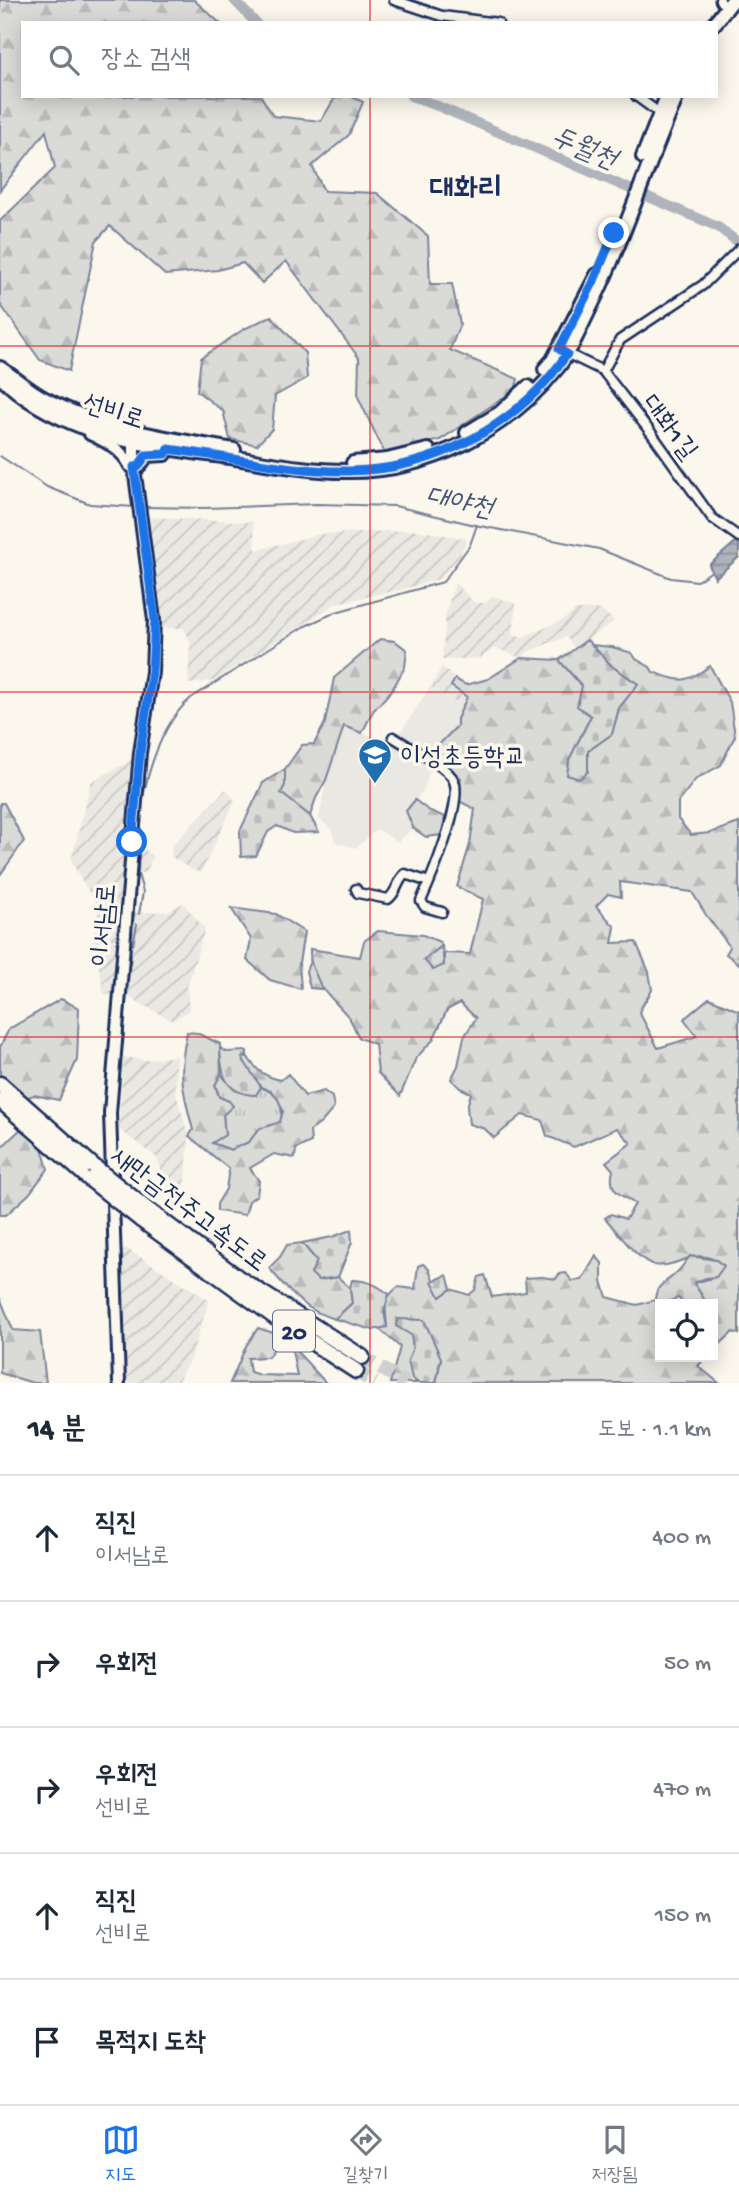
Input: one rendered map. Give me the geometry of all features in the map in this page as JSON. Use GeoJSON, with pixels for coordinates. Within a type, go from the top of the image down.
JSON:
{"type":"FeatureCollection","features":[{"type":"Feature","properties":{"kind":"highway","name":"새만금전주고속도로"},"geometry":{"type":"LineString","coordinates":[[0,1084],[92,1173]]}},
{"type":"Feature","properties":{"kind":"highway","name":"새만금전주고속도로"},"geometry":{"type":"LineString","coordinates":[[0,1100],[142,1213],[356,1371]]}},
{"type":"Feature","properties":{"kind":"highway","name":"새만금전주고속도로"},"geometry":{"type":"LineString","coordinates":[[237,1283],[362,1357]]}},
{"type":"Feature","properties":{"kind":"main road"},"geometry":{"type":"LineString","coordinates":[[708,21],[724,0]]}},
{"type":"Feature","properties":{"kind":"main road"},"geometry":{"type":"LineString","coordinates":[[716,21],[724,0]]}},
{"type":"Feature","properties":{"kind":"main road"},"geometry":{"type":"LineString","coordinates":[[663,116],[667,98]]}},
{"type":"Feature","properties":{"kind":"main road"},"geometry":{"type":"LineString","coordinates":[[663,116],[676,98]]}},
{"type":"Feature","properties":{"kind":"main road","name":"선비로"},"geometry":{"type":"LineString","coordinates":[[0,368],[42,397],[65,409],[168,449],[311,470],[348,471],[408,464],[457,447],[489,430],[519,408],[558,368],[563,351],[601,285],[663,116]]}},
{"type":"Feature","properties":{"kind":"main road","name":"선비로"},"geometry":{"type":"LineString","coordinates":[[0,377],[29,400],[90,429],[314,462],[345,463],[387,460],[463,436],[500,413],[563,351]]}},
{"type":"Feature","properties":{"kind":"main road"},"geometry":{"type":"LineString","coordinates":[[90,429],[90,435],[114,446],[130,466],[138,467],[146,455],[166,454],[168,449]]}},
{"type":"Feature","properties":{"kind":"main road","name":"이서남로"},"geometry":{"type":"LineString","coordinates":[[119,1383],[110,1113],[140,753],[152,672],[155,620],[134,467],[134,437]]}},
{"type":"Feature","properties":{"kind":"street"},"geometry":{"type":"LineString","coordinates":[[394,0],[442,16],[482,21]]}},
{"type":"Feature","properties":{"kind":"street"},"geometry":{"type":"LineString","coordinates":[[639,98],[663,116]]}},
{"type":"Feature","properties":{"kind":"street"},"geometry":{"type":"LineString","coordinates":[[603,371],[620,340],[703,285],[739,249]]}},
{"type":"Feature","properties":{"kind":"street","name":"대화1길"},"geometry":{"type":"LineString","coordinates":[[563,351],[603,371],[712,518],[736,536]]}},
{"type":"Feature","properties":{"kind":"street"},"geometry":{"type":"LineString","coordinates":[[393,737],[440,766],[454,779],[456,790],[447,837],[421,901],[425,907],[442,912]]}},
{"type":"Feature","properties":{"kind":"street"},"geometry":{"type":"LineString","coordinates":[[356,889],[358,893],[388,899],[393,896],[405,874],[429,882]]}},
{"type":"Feature","properties":{"kind":"shaded area"},"geometry":{"type":"Polygon","coordinates":[[[145,517],[253,522],[256,550],[321,534],[416,530],[467,539],[460,556],[439,579],[337,603],[213,681],[188,684],[190,641],[184,628],[160,628],[145,517]]]}},
{"type":"Feature","properties":{"kind":"shaded area"},"geometry":{"type":"Polygon","coordinates":[[[739,539],[739,557],[715,578],[709,565],[739,539]]]}},
{"type":"Feature","properties":{"kind":"shaded area"},"geometry":{"type":"Polygon","coordinates":[[[455,583],[474,602],[484,603],[494,596],[516,604],[513,635],[523,637],[565,619],[576,610],[599,609],[615,621],[575,648],[566,637],[529,651],[521,658],[495,648],[480,658],[442,660],[446,612],[455,583]]]}},
{"type":"Feature","properties":{"kind":"shaded area"},"geometry":{"type":"Polygon","coordinates":[[[442,666],[455,679],[451,686],[467,697],[463,707],[431,687],[442,666]]]}},
{"type":"Feature","properties":{"kind":"shaded area"},"geometry":{"type":"Polygon","coordinates":[[[430,687],[463,707],[457,719],[457,726],[430,754],[399,735],[430,687]]]}},
{"type":"Feature","properties":{"kind":"shaded area","name":"이성초등학교"},"geometry":{"type":"Polygon","coordinates":[[[344,725],[410,752],[431,767],[423,791],[406,811],[413,828],[398,842],[377,829],[356,848],[335,842],[332,830],[319,819],[328,769],[344,725]]]}},
{"type":"Feature","properties":{"kind":"shaded area"},"geometry":{"type":"Polygon","coordinates":[[[135,758],[126,835],[153,856],[146,873],[134,872],[132,913],[169,911],[183,903],[205,929],[187,987],[189,1010],[173,1021],[130,998],[104,994],[93,939],[99,905],[71,861],[91,782],[135,758]]]}},
{"type":"Feature","properties":{"kind":"shaded area"},"geometry":{"type":"Polygon","coordinates":[[[226,789],[235,801],[201,873],[190,869],[172,857],[171,847],[226,789]]]}},
{"type":"Feature","properties":{"kind":"shaded area"},"geometry":{"type":"Polygon","coordinates":[[[176,1056],[176,1094],[189,1136],[186,1177],[181,1193],[167,1185],[157,1158],[119,1129],[123,1057],[146,1060],[176,1056]]]}},
{"type":"Feature","properties":{"kind":"shaded area"},"geometry":{"type":"Polygon","coordinates":[[[124,1247],[209,1300],[192,1355],[177,1383],[127,1383],[121,1260],[124,1247]]]}},
{"type":"Feature","properties":{"kind":"green space"},"geometry":{"type":"Polygon","coordinates":[[[0,0],[194,0],[218,21],[21,21],[21,98],[262,98],[273,116],[321,121],[335,98],[354,98],[363,102],[349,135],[312,166],[324,191],[377,193],[428,236],[430,284],[452,284],[460,324],[450,350],[518,379],[515,390],[440,440],[385,454],[358,397],[359,358],[286,261],[262,283],[243,263],[218,270],[165,275],[110,226],[96,241],[69,371],[40,360],[0,304],[0,221],[55,168],[46,131],[0,190],[0,0]]]}},
{"type":"Feature","properties":{"kind":"green space"},"geometry":{"type":"Polygon","coordinates":[[[271,316],[305,353],[307,378],[275,396],[272,429],[257,445],[230,439],[223,411],[197,391],[201,358],[244,329],[271,316]]]}},
{"type":"Feature","properties":{"kind":"green space"},"geometry":{"type":"Polygon","coordinates":[[[380,639],[395,641],[407,650],[405,667],[392,690],[373,711],[362,733],[344,726],[326,780],[310,816],[280,793],[285,785],[285,769],[302,745],[314,744],[325,723],[334,678],[380,639]]]}},
{"type":"Feature","properties":{"kind":"green space"},"geometry":{"type":"Polygon","coordinates":[[[587,640],[613,667],[638,684],[619,708],[612,734],[588,751],[588,771],[580,779],[567,775],[569,760],[591,716],[577,706],[582,686],[559,660],[587,640]]]}},
{"type":"Feature","properties":{"kind":"green space"},"geometry":{"type":"Polygon","coordinates":[[[591,645],[632,653],[653,672],[677,679],[694,676],[710,666],[730,702],[735,736],[721,765],[696,779],[678,802],[678,819],[691,835],[710,833],[739,823],[739,964],[726,954],[730,947],[692,892],[620,882],[621,897],[608,894],[596,906],[615,927],[612,943],[636,942],[649,972],[652,990],[639,1012],[658,1048],[697,1036],[684,1019],[709,998],[739,1011],[739,1334],[733,1332],[718,1346],[718,1299],[704,1299],[694,1283],[716,1277],[723,1265],[703,1256],[663,1266],[654,1265],[634,1251],[605,1218],[611,1214],[626,1219],[635,1204],[613,1187],[613,1170],[606,1162],[631,1143],[617,1128],[574,1147],[547,1136],[542,1120],[522,1115],[494,1138],[485,1129],[469,1124],[467,1107],[471,1093],[460,1088],[451,1079],[458,1066],[464,1037],[476,1018],[460,1003],[447,1010],[433,1040],[416,1058],[400,1096],[378,1073],[375,1044],[359,1038],[348,1016],[320,985],[310,960],[310,949],[360,957],[364,941],[378,931],[423,935],[440,942],[442,946],[424,960],[444,965],[444,953],[470,954],[483,899],[457,887],[470,844],[475,809],[457,800],[461,778],[430,754],[457,726],[457,719],[467,697],[451,686],[455,679],[466,685],[488,679],[521,658],[559,660],[582,686],[591,716],[569,760],[588,771],[588,751],[612,734],[619,708],[638,684],[613,667],[591,645]]]}},
{"type":"Feature","properties":{"kind":"green space"},"geometry":{"type":"Polygon","coordinates":[[[285,769],[285,785],[281,793],[310,816],[319,832],[293,833],[277,826],[268,832],[256,856],[241,857],[240,831],[263,783],[285,769]]]}},
{"type":"Feature","properties":{"kind":"green space"},"geometry":{"type":"Polygon","coordinates":[[[415,800],[428,810],[445,817],[442,835],[426,837],[413,828],[406,811],[415,800]]]}},
{"type":"Feature","properties":{"kind":"green space"},"geometry":{"type":"Polygon","coordinates":[[[0,803],[4,803],[24,841],[0,875],[0,803]]]}},
{"type":"Feature","properties":{"kind":"green space"},"geometry":{"type":"Polygon","coordinates":[[[231,908],[276,914],[304,932],[299,963],[301,989],[270,980],[247,960],[251,939],[231,908]]]}},
{"type":"Feature","properties":{"kind":"green space"},"geometry":{"type":"Polygon","coordinates":[[[442,946],[444,965],[433,970],[424,960],[442,946]]]}},
{"type":"Feature","properties":{"kind":"green space"},"geometry":{"type":"Polygon","coordinates":[[[310,961],[322,989],[310,988],[306,971],[310,961]]]}},
{"type":"Feature","properties":{"kind":"green space"},"geometry":{"type":"Polygon","coordinates":[[[61,999],[79,1008],[77,1060],[59,1100],[34,1095],[0,1106],[0,1047],[9,1029],[61,999]]]}},
{"type":"Feature","properties":{"kind":"green space"},"geometry":{"type":"Polygon","coordinates":[[[187,1032],[197,1033],[220,1044],[221,1074],[215,1085],[219,1097],[233,1106],[223,1115],[225,1135],[212,1143],[231,1150],[249,1142],[259,1129],[280,1122],[283,1111],[278,1099],[271,1091],[258,1086],[241,1058],[247,1056],[257,1069],[270,1077],[281,1080],[288,1074],[305,1096],[324,1091],[332,1097],[334,1108],[310,1131],[311,1142],[296,1149],[295,1158],[274,1154],[250,1168],[259,1181],[257,1195],[249,1201],[245,1215],[217,1211],[217,1204],[226,1189],[229,1169],[189,1136],[193,1130],[182,1070],[187,1032]]]}},
{"type":"Feature","properties":{"kind":"green space"},"geometry":{"type":"Polygon","coordinates":[[[220,1048],[227,1052],[247,1051],[247,1056],[242,1058],[261,1087],[256,1095],[237,1091],[226,1080],[220,1048]]]}},
{"type":"Feature","properties":{"kind":"green space"},"geometry":{"type":"Polygon","coordinates":[[[221,1074],[240,1092],[255,1095],[261,1087],[276,1096],[282,1110],[280,1123],[259,1129],[249,1142],[231,1150],[211,1143],[225,1135],[223,1115],[229,1101],[219,1097],[215,1084],[221,1074]]]}},
{"type":"Feature","properties":{"kind":"green space"},"geometry":{"type":"Polygon","coordinates":[[[26,1124],[40,1141],[48,1169],[29,1194],[6,1215],[0,1215],[0,1137],[3,1146],[26,1124]]]}},
{"type":"Feature","properties":{"kind":"green space"},"geometry":{"type":"Polygon","coordinates":[[[351,1230],[352,1242],[338,1277],[318,1280],[311,1273],[317,1261],[302,1243],[351,1230]]]}},
{"type":"Feature","properties":{"kind":"green space"},"geometry":{"type":"Polygon","coordinates":[[[302,1243],[317,1261],[319,1280],[338,1277],[350,1288],[352,1303],[335,1319],[306,1305],[290,1292],[269,1268],[287,1245],[302,1243]]]}},
{"type":"Feature","properties":{"kind":"green space"},"geometry":{"type":"Polygon","coordinates":[[[596,1256],[602,1263],[602,1281],[607,1297],[637,1305],[655,1300],[655,1362],[702,1362],[698,1366],[719,1383],[436,1383],[441,1358],[397,1319],[396,1326],[411,1334],[412,1378],[418,1383],[390,1383],[400,1347],[378,1328],[387,1327],[386,1305],[389,1296],[398,1287],[415,1289],[418,1266],[423,1264],[429,1269],[440,1297],[451,1289],[469,1295],[475,1290],[479,1277],[485,1275],[492,1297],[526,1292],[525,1278],[556,1279],[559,1274],[566,1273],[572,1281],[582,1280],[596,1256]]]}},
{"type":"Feature","properties":{"kind":"green space"},"geometry":{"type":"Polygon","coordinates":[[[690,1256],[716,1260],[724,1266],[716,1277],[694,1283],[704,1299],[655,1299],[657,1290],[690,1256]]]}},
{"type":"Feature","properties":{"kind":"green space"},"geometry":{"type":"Polygon","coordinates":[[[447,1275],[451,1289],[440,1297],[432,1281],[447,1275]]]}},
{"type":"Feature","properties":{"kind":"green space"},"geometry":{"type":"Polygon","coordinates":[[[352,1280],[372,1284],[389,1294],[384,1312],[387,1327],[373,1330],[335,1319],[352,1303],[352,1280]]]}},
{"type":"Feature","properties":{"kind":"green space"},"geometry":{"type":"Polygon","coordinates":[[[0,1298],[13,1330],[40,1332],[46,1383],[33,1383],[0,1373],[0,1298]]]}},
{"type":"Feature","properties":{"kind":"green space"},"geometry":{"type":"Polygon","coordinates":[[[397,1319],[424,1320],[441,1358],[436,1383],[418,1383],[412,1378],[408,1361],[413,1347],[411,1335],[396,1326],[397,1319]]]}},
{"type":"Feature","properties":{"kind":"green space"},"geometry":{"type":"Polygon","coordinates":[[[258,1328],[283,1336],[268,1357],[248,1358],[250,1372],[260,1375],[297,1376],[291,1345],[326,1383],[230,1383],[246,1346],[258,1328]]]}},
{"type":"Feature","properties":{"kind":"waterway","name":"두월천"},"geometry":{"type":"LineString","coordinates":[[234,0],[254,21]]}},
{"type":"Feature","properties":{"kind":"waterway","name":"두월천"},"geometry":{"type":"LineString","coordinates":[[416,98],[718,227],[739,243]]}},
{"type":"Feature","properties":{"kind":"waterway","name":"대야천"},"geometry":{"type":"LineString","coordinates":[[0,456],[47,487],[90,504],[134,507]]}},
{"type":"Feature","properties":{"kind":"waterway","name":"대야천"},"geometry":{"type":"LineString","coordinates":[[143,507],[317,504],[395,506],[599,549],[671,578],[697,581],[712,571]]}},
{"type":"Feature","properties":{"kind":"waterway"},"geometry":{"type":"LineString","coordinates":[[141,807],[157,748],[172,721],[191,698],[303,627],[336,612],[443,582],[470,545],[477,525]]}},
{"type":"Feature","properties":{"kind":"waterway"},"geometry":{"type":"LineString","coordinates":[[139,840],[140,820]]}},
{"type":"Feature","properties":{"kind":"waterway"},"geometry":{"type":"LineString","coordinates":[[139,850],[138,874],[143,892],[139,914]]}},
{"type":"Feature","properties":{"kind":"waterway"},"geometry":{"type":"LineString","coordinates":[[133,945],[137,924]]}},
{"type":"Feature","properties":{"kind":"waterway"},"geometry":{"type":"LineString","coordinates":[[130,964],[131,955]]}},
{"type":"Feature","properties":{"kind":"waterway"},"geometry":{"type":"LineString","coordinates":[[123,1045],[126,996]]}},
{"type":"Feature","properties":{"kind":"tunnel"},"geometry":{"type":"LineString","coordinates":[[362,1357],[406,1383]]}},
{"type":"Feature","properties":{"kind":"tunnel"},"geometry":{"type":"LineString","coordinates":[[356,1371],[375,1383]]}},
{"type":"Feature","properties":{"kind":"place","name":"이성초등학교"},"geometry":{"type":"Point","coordinates":[375,785]}},
{"type":"Feature","properties":{"kind":"district","name":"대화리"},"geometry":{"type":"Point","coordinates":[466,187]}},
{"type":"Feature","properties":{"kind":"route"},"geometry":{"type":"LineString","coordinates":[[132,842],[140,753],[152,672],[155,620],[134,467],[138,467],[146,455],[166,454],[168,449],[311,470],[348,471],[408,464],[457,447],[489,430],[519,408],[558,368],[567,354],[559,349],[593,283],[614,233]]}}]}
